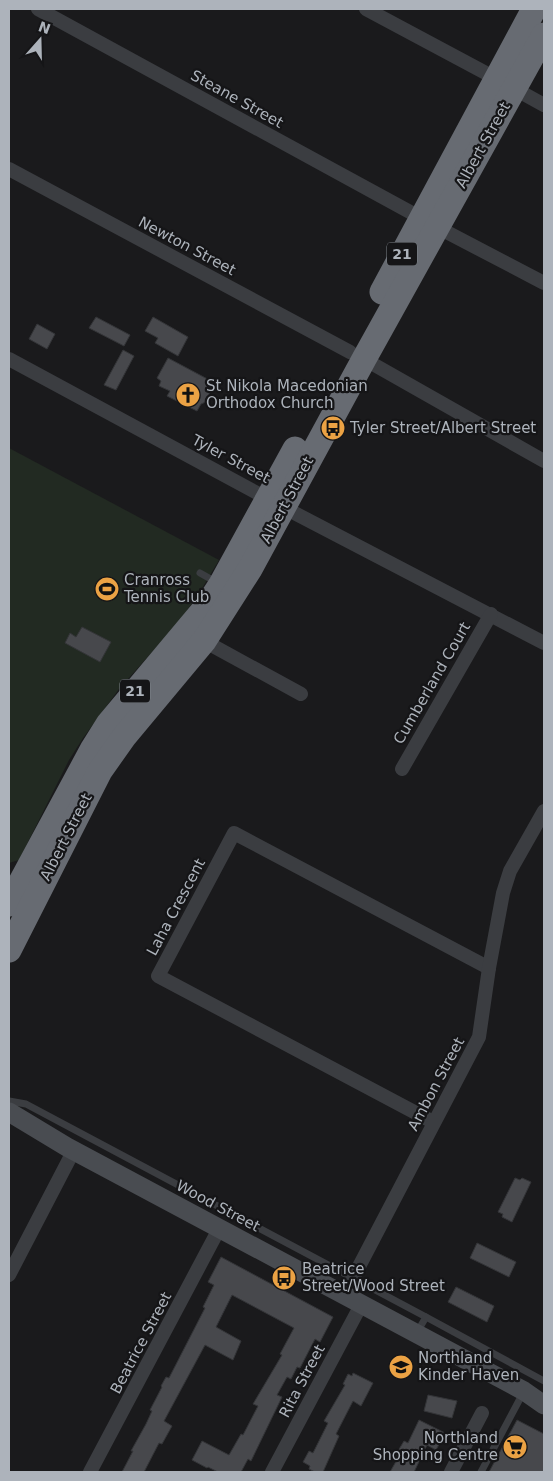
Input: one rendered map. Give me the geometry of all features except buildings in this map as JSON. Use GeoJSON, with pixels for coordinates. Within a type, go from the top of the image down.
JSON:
{"type":"FeatureCollection","features":[{"type":"Feature","properties":{"kind":"highway","name":"Albert Street"},"geometry":{"type":"LineString","coordinates":[[506,84],[534,9]]}},
{"type":"Feature","properties":{"kind":"highway","name":"Albert Street"},"geometry":{"type":"LineString","coordinates":[[116,730],[204,641],[250,569],[276,502],[429,222],[506,84],[544,35]]}},
{"type":"Feature","properties":{"kind":"highway","name":"Albert Street"},"geometry":{"type":"LineString","coordinates":[[9,950],[16,897],[116,730],[206,607],[210,579],[276,502]]}},
{"type":"Feature","properties":{"kind":"street","name":"Steane Street"},"geometry":{"type":"LineString","coordinates":[[38,9],[544,283]]}},
{"type":"Feature","properties":{"kind":"street"},"geometry":{"type":"LineString","coordinates":[[366,9],[544,105]]}},
{"type":"Feature","properties":{"kind":"street","name":"Newton Street"},"geometry":{"type":"LineString","coordinates":[[9,169],[357,356],[544,461]]}},
{"type":"Feature","properties":{"kind":"street","name":"Tyler Street"},"geometry":{"type":"LineString","coordinates":[[9,359],[544,643]]}},
{"type":"Feature","properties":{"kind":"street","name":"Cumberland Court"},"geometry":{"type":"LineString","coordinates":[[402,769],[490,614]]}},
{"type":"Feature","properties":{"kind":"street"},"geometry":{"type":"LineString","coordinates":[[204,641],[301,694]]}},
{"type":"Feature","properties":{"kind":"street","name":"Ambon Street"},"geometry":{"type":"LineString","coordinates":[[353,1278],[479,1036],[489,968],[506,882],[510,871],[544,811]]}},
{"type":"Feature","properties":{"kind":"street","name":"Laha Crescent"},"geometry":{"type":"LineString","coordinates":[[433,1122],[158,976],[234,833],[489,968]]}},
{"type":"Feature","properties":{"kind":"street","name":"Wood Street"},"geometry":{"type":"LineString","coordinates":[[9,1112],[17,1120],[524,1391],[544,1405]]}},
{"type":"Feature","properties":{"kind":"street"},"geometry":{"type":"LineString","coordinates":[[9,1274],[74,1150]]}},
{"type":"Feature","properties":{"kind":"street","name":"Beatrice Street"},"geometry":{"type":"LineString","coordinates":[[90,1472],[219,1229]]}},
{"type":"Feature","properties":{"kind":"street","name":"Rita Street"},"geometry":{"type":"LineString","coordinates":[[272,1472],[361,1305]]}},
{"type":"Feature","properties":{"kind":"street","name":"Wood Street"},"geometry":{"type":"LineString","coordinates":[[524,1391],[544,1395]]}},
{"type":"Feature","properties":{"kind":"street"},"geometry":{"type":"LineString","coordinates":[[451,1472],[482,1412]]}},
{"type":"Feature","properties":{"kind":"lane","name":"Wood Street"},"geometry":{"type":"LineString","coordinates":[[9,1101],[26,1104],[544,1381]]}},
{"type":"Feature","properties":{"kind":"lane"},"geometry":{"type":"LineString","coordinates":[[416,1334],[426,1317]]}},
{"type":"Feature","properties":{"kind":"lane"},"geometry":{"type":"LineString","coordinates":[[481,1472],[524,1391]]}},
{"type":"Feature","properties":{"kind":"shaded area"},"geometry":{"type":"Polygon","coordinates":[[[9,448],[219,560],[198,595],[177,624],[119,689],[83,738],[69,760],[19,860],[9,863],[9,448]]]}},
{"type":"Feature","properties":{"kind":"place","name":"St Nikola Macedonian Orthodox Church"},"geometry":{"type":"Point","coordinates":[188,395]}},
{"type":"Feature","properties":{"kind":"place","name":"Tyler Street/Albert Street"},"geometry":{"type":"Point","coordinates":[333,428]}},
{"type":"Feature","properties":{"kind":"place","name":"Cranross Tennis Club"},"geometry":{"type":"Point","coordinates":[107,589]}},
{"type":"Feature","properties":{"kind":"place","name":"Beatrice Street/Wood Street"},"geometry":{"type":"Point","coordinates":[284,1278]}},
{"type":"Feature","properties":{"kind":"place","name":"Northland Kinder Haven"},"geometry":{"type":"Point","coordinates":[401,1367]}},
{"type":"Feature","properties":{"kind":"place","name":"Northland Shopping Centre"},"geometry":{"type":"Point","coordinates":[515,1447]}}]}
